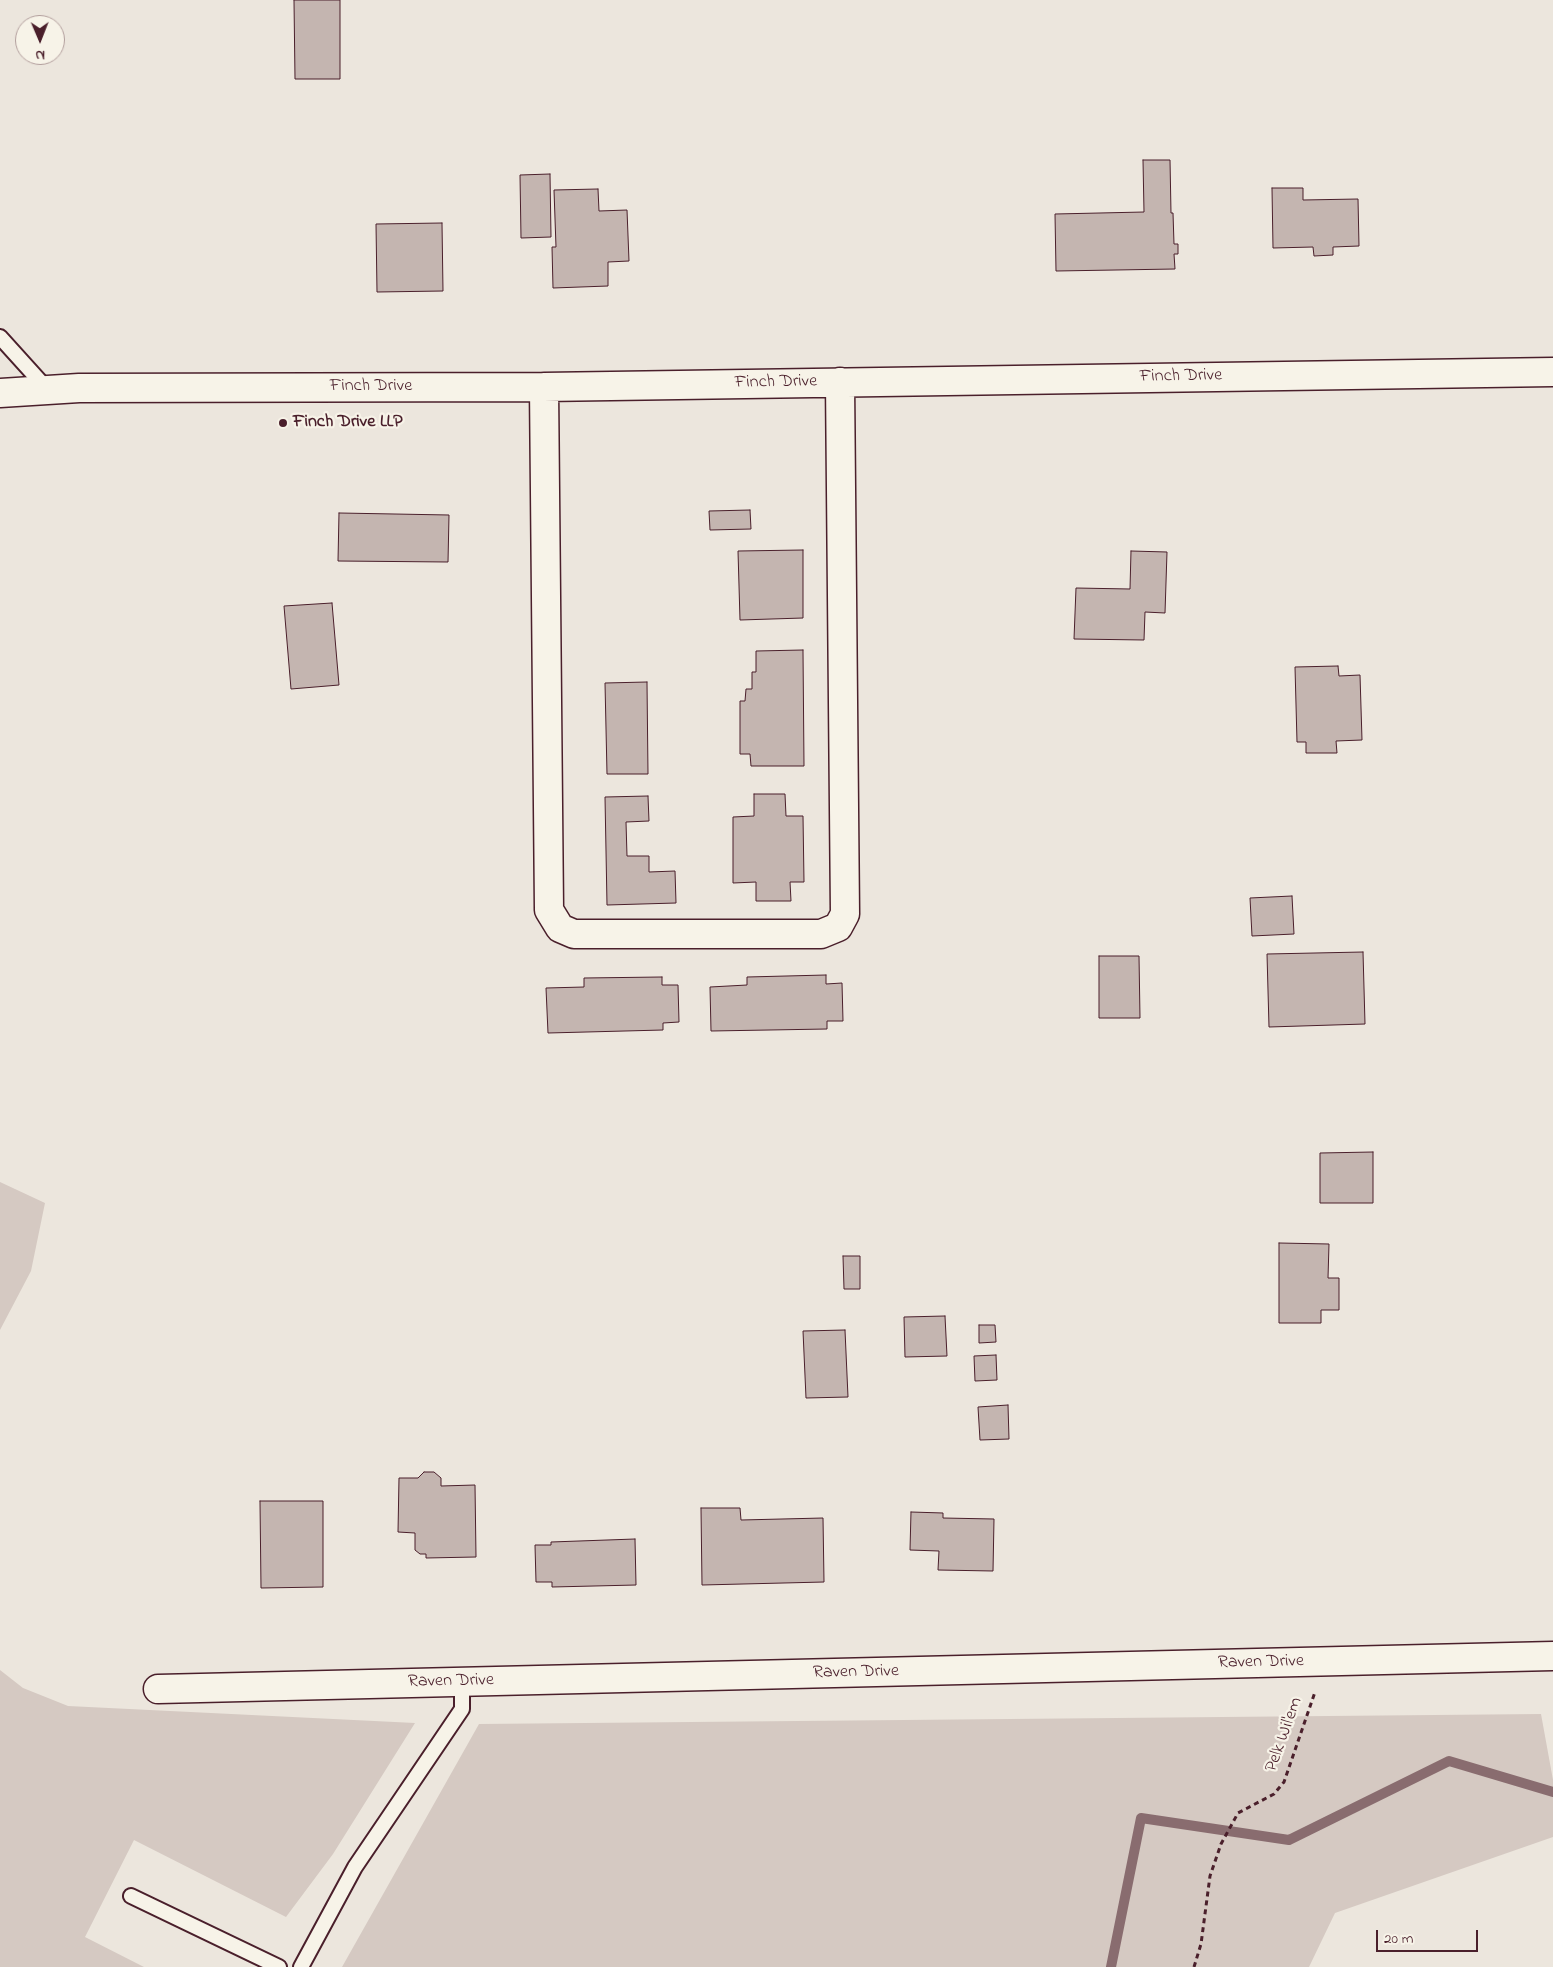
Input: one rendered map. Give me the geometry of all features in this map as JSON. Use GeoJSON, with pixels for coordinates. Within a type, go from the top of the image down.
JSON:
{"type":"FeatureCollection","features":[{"type":"Feature","properties":{"kind":"street","name":"Finch Drive"},"geometry":{"type":"LineString","coordinates":[[0,393],[79,388],[544,387],[1553,372]]}},
{"type":"Feature","properties":{"kind":"street"},"geometry":{"type":"LineString","coordinates":[[544,387],[549,910],[560,928],[574,934],[822,934],[838,927],[845,914],[840,382]]}},
{"type":"Feature","properties":{"kind":"street","name":"Raven Drive"},"geometry":{"type":"LineString","coordinates":[[158,1689],[1553,1656]]}},
{"type":"Feature","properties":{"kind":"lane"},"geometry":{"type":"LineString","coordinates":[[0,338],[48,390]]}},
{"type":"Feature","properties":{"kind":"lane"},"geometry":{"type":"LineString","coordinates":[[301,1967],[355,1867],[462,1709],[462,1682]]}},
{"type":"Feature","properties":{"kind":"lane"},"geometry":{"type":"LineString","coordinates":[[131,1896],[279,1967]]}},
{"type":"Feature","properties":{"kind":"path","name":"Pelk Wil'em"},"geometry":{"type":"LineString","coordinates":[[1194,1967],[1201,1944],[1210,1876],[1221,1844],[1238,1812],[1274,1794],[1284,1782],[1314,1697],[1318,1662]]}},
{"type":"Feature","properties":{"kind":"shaded area"},"geometry":{"type":"Polygon","coordinates":[[[0,1182],[45,1203],[31,1271],[0,1330],[0,1182]]]}},
{"type":"Feature","properties":{"kind":"shaded area"},"geometry":{"type":"Polygon","coordinates":[[[0,1670],[23,1688],[68,1706],[415,1723],[333,1854],[286,1917],[134,1840],[85,1937],[144,1967],[0,1967],[0,1670]]]}},
{"type":"Feature","properties":{"kind":"shaded area"},"geometry":{"type":"Polygon","coordinates":[[[1541,1714],[1553,1780],[1553,1837],[1335,1913],[1309,1967],[342,1967],[479,1724],[1541,1714]]]}},
{"type":"Feature","properties":{"kind":"building"},"geometry":{"type":"Polygon","coordinates":[[[294,0],[340,0],[340,79],[295,79],[294,0]]]}},
{"type":"Feature","properties":{"kind":"building"},"geometry":{"type":"Polygon","coordinates":[[[1143,160],[1170,160],[1171,213],[1173,213],[1174,244],[1178,244],[1178,254],[1174,254],[1175,269],[1056,271],[1055,214],[1144,212],[1143,160]]]}},
{"type":"Feature","properties":{"kind":"building"},"geometry":{"type":"Polygon","coordinates":[[[550,174],[551,237],[521,238],[520,175],[550,174]]]}},
{"type":"Feature","properties":{"kind":"building"},"geometry":{"type":"Polygon","coordinates":[[[1272,188],[1303,188],[1303,200],[1358,199],[1359,246],[1333,247],[1333,255],[1314,256],[1313,247],[1273,248],[1272,188]]]}},
{"type":"Feature","properties":{"kind":"building"},"geometry":{"type":"Polygon","coordinates":[[[598,189],[599,211],[627,210],[629,261],[608,262],[608,286],[553,288],[552,247],[556,247],[554,190],[598,189]]]}},
{"type":"Feature","properties":{"kind":"building"},"geometry":{"type":"Polygon","coordinates":[[[442,223],[443,291],[377,292],[376,224],[442,223]]]}},
{"type":"Feature","properties":{"kind":"building"},"geometry":{"type":"Polygon","coordinates":[[[750,510],[751,529],[710,530],[709,511],[750,510]]]}},
{"type":"Feature","properties":{"kind":"building"},"geometry":{"type":"Polygon","coordinates":[[[339,513],[449,515],[448,562],[338,561],[339,513]]]}},
{"type":"Feature","properties":{"kind":"building"},"geometry":{"type":"Polygon","coordinates":[[[803,550],[803,618],[740,620],[738,551],[803,550]]]}},
{"type":"Feature","properties":{"kind":"building"},"geometry":{"type":"Polygon","coordinates":[[[1131,551],[1167,552],[1165,613],[1145,612],[1144,640],[1074,639],[1076,588],[1130,589],[1131,551]]]}},
{"type":"Feature","properties":{"kind":"building"},"geometry":{"type":"Polygon","coordinates":[[[332,603],[339,685],[291,689],[284,606],[332,603]]]}},
{"type":"Feature","properties":{"kind":"building"},"geometry":{"type":"Polygon","coordinates":[[[803,650],[804,766],[751,766],[750,754],[740,754],[740,701],[745,701],[746,689],[752,689],[752,672],[756,672],[756,651],[803,650]]]}},
{"type":"Feature","properties":{"kind":"building"},"geometry":{"type":"Polygon","coordinates":[[[1338,666],[1339,676],[1360,675],[1362,740],[1336,741],[1337,753],[1306,753],[1306,742],[1297,742],[1295,667],[1338,666]]]}},
{"type":"Feature","properties":{"kind":"building"},"geometry":{"type":"Polygon","coordinates":[[[647,682],[648,774],[607,774],[605,683],[647,682]]]}},
{"type":"Feature","properties":{"kind":"building"},"geometry":{"type":"Polygon","coordinates":[[[754,794],[785,794],[786,816],[803,816],[804,882],[790,882],[791,901],[756,901],[756,882],[733,883],[733,817],[754,816],[754,794]]]}},
{"type":"Feature","properties":{"kind":"building"},"geometry":{"type":"Polygon","coordinates":[[[648,796],[649,821],[626,822],[627,856],[649,856],[649,872],[675,871],[676,903],[607,905],[605,797],[648,796]]]}},
{"type":"Feature","properties":{"kind":"building"},"geometry":{"type":"Polygon","coordinates":[[[1292,896],[1294,934],[1252,936],[1250,898],[1292,896]]]}},
{"type":"Feature","properties":{"kind":"building"},"geometry":{"type":"Polygon","coordinates":[[[1363,952],[1365,1024],[1269,1027],[1267,954],[1363,952]]]}},
{"type":"Feature","properties":{"kind":"building"},"geometry":{"type":"Polygon","coordinates":[[[1099,956],[1139,956],[1140,1018],[1099,1018],[1099,956]]]}},
{"type":"Feature","properties":{"kind":"building"},"geometry":{"type":"Polygon","coordinates":[[[826,975],[826,984],[842,983],[843,1021],[827,1021],[827,1029],[711,1031],[710,987],[747,985],[747,977],[826,975]]]}},
{"type":"Feature","properties":{"kind":"building"},"geometry":{"type":"Polygon","coordinates":[[[662,977],[662,985],[678,985],[679,1022],[663,1023],[663,1030],[548,1033],[546,988],[584,987],[584,978],[662,977]]]}},
{"type":"Feature","properties":{"kind":"building"},"geometry":{"type":"Polygon","coordinates":[[[1373,1152],[1373,1203],[1320,1203],[1320,1153],[1373,1152]]]}},
{"type":"Feature","properties":{"kind":"building"},"geometry":{"type":"Polygon","coordinates":[[[1279,1243],[1329,1244],[1328,1278],[1339,1278],[1339,1310],[1321,1310],[1321,1323],[1279,1323],[1279,1243]]]}},
{"type":"Feature","properties":{"kind":"building"},"geometry":{"type":"Polygon","coordinates":[[[843,1256],[860,1256],[860,1289],[844,1289],[843,1256]]]}},
{"type":"Feature","properties":{"kind":"building"},"geometry":{"type":"Polygon","coordinates":[[[945,1316],[947,1356],[905,1357],[904,1317],[945,1316]]]}},
{"type":"Feature","properties":{"kind":"building"},"geometry":{"type":"Polygon","coordinates":[[[979,1325],[995,1325],[996,1342],[979,1343],[979,1325]]]}},
{"type":"Feature","properties":{"kind":"building"},"geometry":{"type":"Polygon","coordinates":[[[845,1330],[848,1397],[806,1398],[803,1331],[845,1330]]]}},
{"type":"Feature","properties":{"kind":"building"},"geometry":{"type":"Polygon","coordinates":[[[996,1355],[997,1380],[975,1381],[974,1356],[996,1355]]]}},
{"type":"Feature","properties":{"kind":"building"},"geometry":{"type":"Polygon","coordinates":[[[1008,1405],[1009,1439],[980,1440],[978,1407],[1008,1405]]]}},
{"type":"Feature","properties":{"kind":"building"},"geometry":{"type":"Polygon","coordinates":[[[424,1472],[434,1472],[441,1478],[441,1486],[475,1485],[476,1557],[426,1558],[426,1554],[420,1554],[415,1550],[415,1533],[398,1532],[399,1478],[418,1478],[424,1472]]]}},
{"type":"Feature","properties":{"kind":"building"},"geometry":{"type":"Polygon","coordinates":[[[260,1501],[323,1501],[323,1587],[261,1588],[260,1501]]]}},
{"type":"Feature","properties":{"kind":"building"},"geometry":{"type":"Polygon","coordinates":[[[701,1508],[740,1508],[741,1520],[823,1518],[824,1582],[702,1585],[701,1508]]]}},
{"type":"Feature","properties":{"kind":"building"},"geometry":{"type":"Polygon","coordinates":[[[911,1512],[943,1513],[943,1518],[994,1519],[993,1571],[938,1570],[939,1551],[910,1550],[911,1512]]]}},
{"type":"Feature","properties":{"kind":"building"},"geometry":{"type":"Polygon","coordinates":[[[635,1539],[636,1585],[552,1587],[552,1582],[536,1582],[535,1545],[551,1545],[551,1542],[635,1539]]]}},
{"type":"Feature","properties":{"kind":"waterway"},"geometry":{"type":"LineString","coordinates":[[1111,1967],[1141,1818],[1289,1840],[1449,1761],[1553,1792]]}},
{"type":"Feature","properties":{"kind":"place","name":"Finch Drive LLP"},"geometry":{"type":"Point","coordinates":[283,423]}}]}
